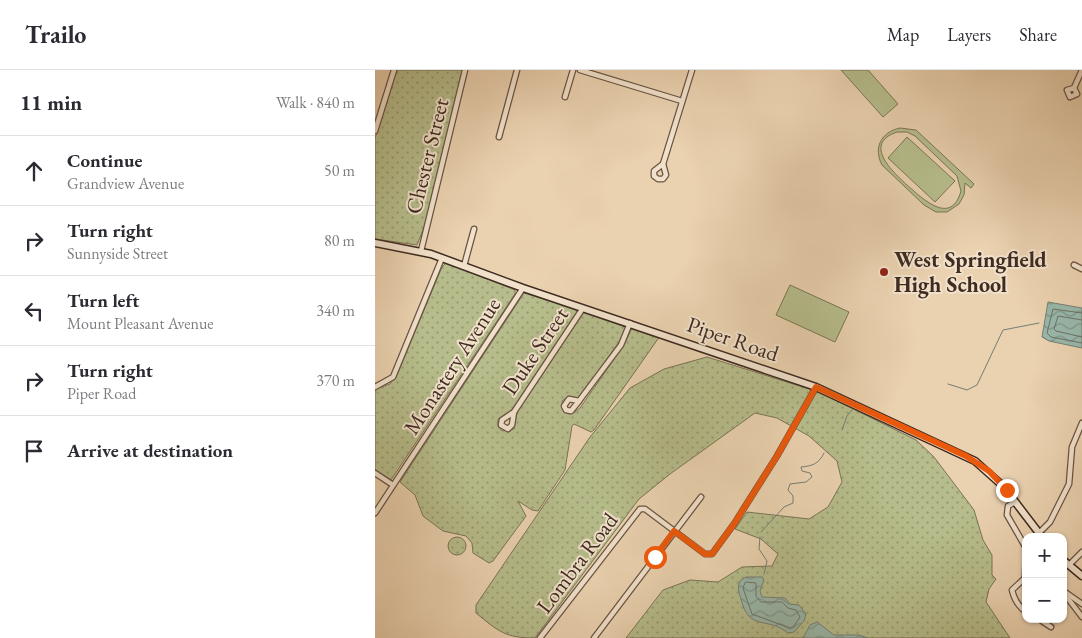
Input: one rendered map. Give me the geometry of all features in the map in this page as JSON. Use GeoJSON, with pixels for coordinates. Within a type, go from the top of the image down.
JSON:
{"type":"FeatureCollection","features":[{"type":"Feature","properties":{"kind":"main road","name":"Piper Road"},"geometry":{"type":"LineString","coordinates":[[375,243],[421,250],[523,288],[816,387],[971,459],[993,475],[1038,533]]}},
{"type":"Feature","properties":{"kind":"main road"},"geometry":{"type":"LineString","coordinates":[[1069,565],[1082,576]]}},
{"type":"Feature","properties":{"kind":"street"},"geometry":{"type":"LineString","coordinates":[[375,131],[394,70]]}},
{"type":"Feature","properties":{"kind":"street","name":"Chester Street"},"geometry":{"type":"LineString","coordinates":[[421,250],[465,70]]}},
{"type":"Feature","properties":{"kind":"street"},"geometry":{"type":"LineString","coordinates":[[499,137],[517,70]]}},
{"type":"Feature","properties":{"kind":"street"},"geometry":{"type":"LineString","coordinates":[[565,97],[573,70]]}},
{"type":"Feature","properties":{"kind":"street"},"geometry":{"type":"LineString","coordinates":[[580,70],[682,101]]}},
{"type":"Feature","properties":{"kind":"street"},"geometry":{"type":"LineString","coordinates":[[663,164],[692,70]]}},
{"type":"Feature","properties":{"kind":"street"},"geometry":{"type":"LineString","coordinates":[[1073,88],[1082,70]]}},
{"type":"Feature","properties":{"kind":"street"},"geometry":{"type":"LineString","coordinates":[[464,266],[474,229]]}},
{"type":"Feature","properties":{"kind":"street"},"geometry":{"type":"LineString","coordinates":[[375,387],[393,377],[443,258]]}},
{"type":"Feature","properties":{"kind":"street"},"geometry":{"type":"LineString","coordinates":[[1074,266],[1082,269]]}},
{"type":"Feature","properties":{"kind":"street","name":"Monastery Avenue"},"geometry":{"type":"LineString","coordinates":[[375,513],[523,288]]}},
{"type":"Feature","properties":{"kind":"street","name":"Duke Street"},"geometry":{"type":"LineString","coordinates":[[514,412],[583,308]]}},
{"type":"Feature","properties":{"kind":"street"},"geometry":{"type":"LineString","coordinates":[[579,402],[621,345],[630,324]]}},
{"type":"Feature","properties":{"kind":"street"},"geometry":{"type":"LineString","coordinates":[[674,531],[709,556],[738,518],[788,438],[816,387]]}},
{"type":"Feature","properties":{"kind":"street"},"geometry":{"type":"LineString","coordinates":[[1041,533],[1069,484],[1072,448],[1082,423]]}},
{"type":"Feature","properties":{"kind":"street"},"geometry":{"type":"LineString","coordinates":[[375,473],[393,485]]}},
{"type":"Feature","properties":{"kind":"street"},"geometry":{"type":"LineString","coordinates":[[594,638],[701,497]]}},
{"type":"Feature","properties":{"kind":"street"},"geometry":{"type":"LineString","coordinates":[[1015,502],[1008,506],[1007,514],[1022,542]]}},
{"type":"Feature","properties":{"kind":"street","name":"Lombra Road"},"geometry":{"type":"LineString","coordinates":[[541,638],[639,509],[645,509],[674,531]]}},
{"type":"Feature","properties":{"kind":"street"},"geometry":{"type":"LineString","coordinates":[[1069,565],[1082,552]]}},
{"type":"Feature","properties":{"kind":"street"},"geometry":{"type":"LineString","coordinates":[[1022,581],[1013,590],[1022,609]]}},
{"type":"Feature","properties":{"kind":"street"},"geometry":{"type":"LineString","coordinates":[[1067,594],[1082,604]]}},
{"type":"Feature","properties":{"kind":"street"},"geometry":{"type":"LineString","coordinates":[[1067,596],[1082,617]]}},
{"type":"Feature","properties":{"kind":"street"},"geometry":{"type":"LineString","coordinates":[[1045,623],[1051,627]]}},
{"type":"Feature","properties":{"kind":"green space"},"geometry":{"type":"Polygon","coordinates":[[[397,70],[463,70],[425,225],[417,245],[375,239],[375,138],[397,70]]]}},
{"type":"Feature","properties":{"kind":"green space"},"geometry":{"type":"Polygon","coordinates":[[[841,70],[868,70],[898,104],[883,117],[841,70]]]}},
{"type":"Feature","properties":{"kind":"green space"},"geometry":{"type":"Polygon","coordinates":[[[900,128],[916,130],[974,184],[971,188],[965,183],[964,195],[959,204],[947,212],[936,212],[924,205],[882,165],[878,153],[879,147],[884,137],[893,130],[900,128]],[[897,132],[887,137],[882,144],[881,151],[888,166],[928,202],[943,208],[950,207],[956,202],[961,191],[957,176],[915,136],[907,132],[897,132]]]}},
{"type":"Feature","properties":{"kind":"green space"},"geometry":{"type":"Polygon","coordinates":[[[907,137],[955,181],[935,202],[888,158],[907,137]]]}},
{"type":"Feature","properties":{"kind":"green space"},"geometry":{"type":"Polygon","coordinates":[[[446,263],[515,290],[515,294],[391,480],[375,470],[375,389],[390,384],[397,375],[442,267],[446,263]]]}},
{"type":"Feature","properties":{"kind":"green space"},"geometry":{"type":"Polygon","coordinates":[[[790,285],[849,312],[835,342],[776,315],[790,285]]]}},
{"type":"Feature","properties":{"kind":"green space"},"geometry":{"type":"Polygon","coordinates":[[[524,293],[574,308],[577,312],[511,411],[498,419],[498,426],[502,431],[514,429],[517,412],[584,312],[626,327],[619,342],[581,396],[578,398],[569,396],[562,401],[563,410],[568,414],[580,408],[624,345],[632,328],[660,336],[594,430],[591,432],[574,424],[572,426],[565,470],[538,511],[532,510],[518,501],[526,516],[493,561],[489,563],[473,553],[472,543],[466,536],[443,531],[423,516],[415,495],[400,482],[524,293]]]}},
{"type":"Feature","properties":{"kind":"green space"},"geometry":{"type":"Polygon","coordinates":[[[707,357],[819,392],[916,440],[934,457],[974,510],[983,540],[992,555],[992,575],[996,579],[989,589],[986,602],[1010,638],[626,638],[663,590],[690,580],[718,582],[742,567],[772,566],[778,554],[761,539],[735,529],[747,512],[809,519],[828,507],[842,482],[837,461],[809,436],[777,418],[755,413],[670,474],[639,499],[535,638],[517,637],[503,633],[476,613],[476,605],[590,437],[630,388],[664,369],[707,357]]]}},
{"type":"Feature","properties":{"kind":"green space"},"geometry":{"type":"Polygon","coordinates":[[[457,537],[463,540],[466,546],[463,552],[457,555],[451,552],[448,546],[451,540],[457,537]]]}},
{"type":"Feature","properties":{"kind":"water"},"geometry":{"type":"Polygon","coordinates":[[[1048,302],[1082,308],[1082,348],[1049,341],[1042,337],[1048,302]]]}},
{"type":"Feature","properties":{"kind":"water"},"geometry":{"type":"Polygon","coordinates":[[[746,577],[762,577],[764,580],[760,591],[762,597],[785,598],[790,604],[799,605],[806,614],[804,621],[794,632],[788,633],[773,625],[754,620],[744,609],[739,590],[740,581],[746,577]]]}},
{"type":"Feature","properties":{"kind":"water"},"geometry":{"type":"Polygon","coordinates":[[[817,622],[834,635],[859,635],[868,638],[803,638],[810,625],[817,622]]]}},
{"type":"Feature","properties":{"kind":"waterway"},"geometry":{"type":"LineString","coordinates":[[948,384],[967,390],[977,385],[1003,330],[1039,323]]}},
{"type":"Feature","properties":{"kind":"waterway"},"geometry":{"type":"LineString","coordinates":[[842,430],[847,416],[852,410]]}},
{"type":"Feature","properties":{"kind":"waterway"},"geometry":{"type":"LineString","coordinates":[[761,532],[784,507],[793,503],[793,496],[788,490],[790,484],[806,482],[812,477],[810,473],[802,471],[801,467],[815,464],[824,453]]}},
{"type":"Feature","properties":{"kind":"waterway"},"geometry":{"type":"LineString","coordinates":[[760,537],[759,549],[767,561],[764,574]]}},
{"type":"Feature","properties":{"kind":"place","name":"West Springfield High School"},"geometry":{"type":"Point","coordinates":[884,272]}},
{"type":"Feature","properties":{"kind":"route"},"geometry":{"type":"LineString","coordinates":[[655,557],[674,531],[705,554],[709,556],[712,554],[734,524],[777,456],[816,387],[966,456],[989,471],[1007,490]]}}]}
